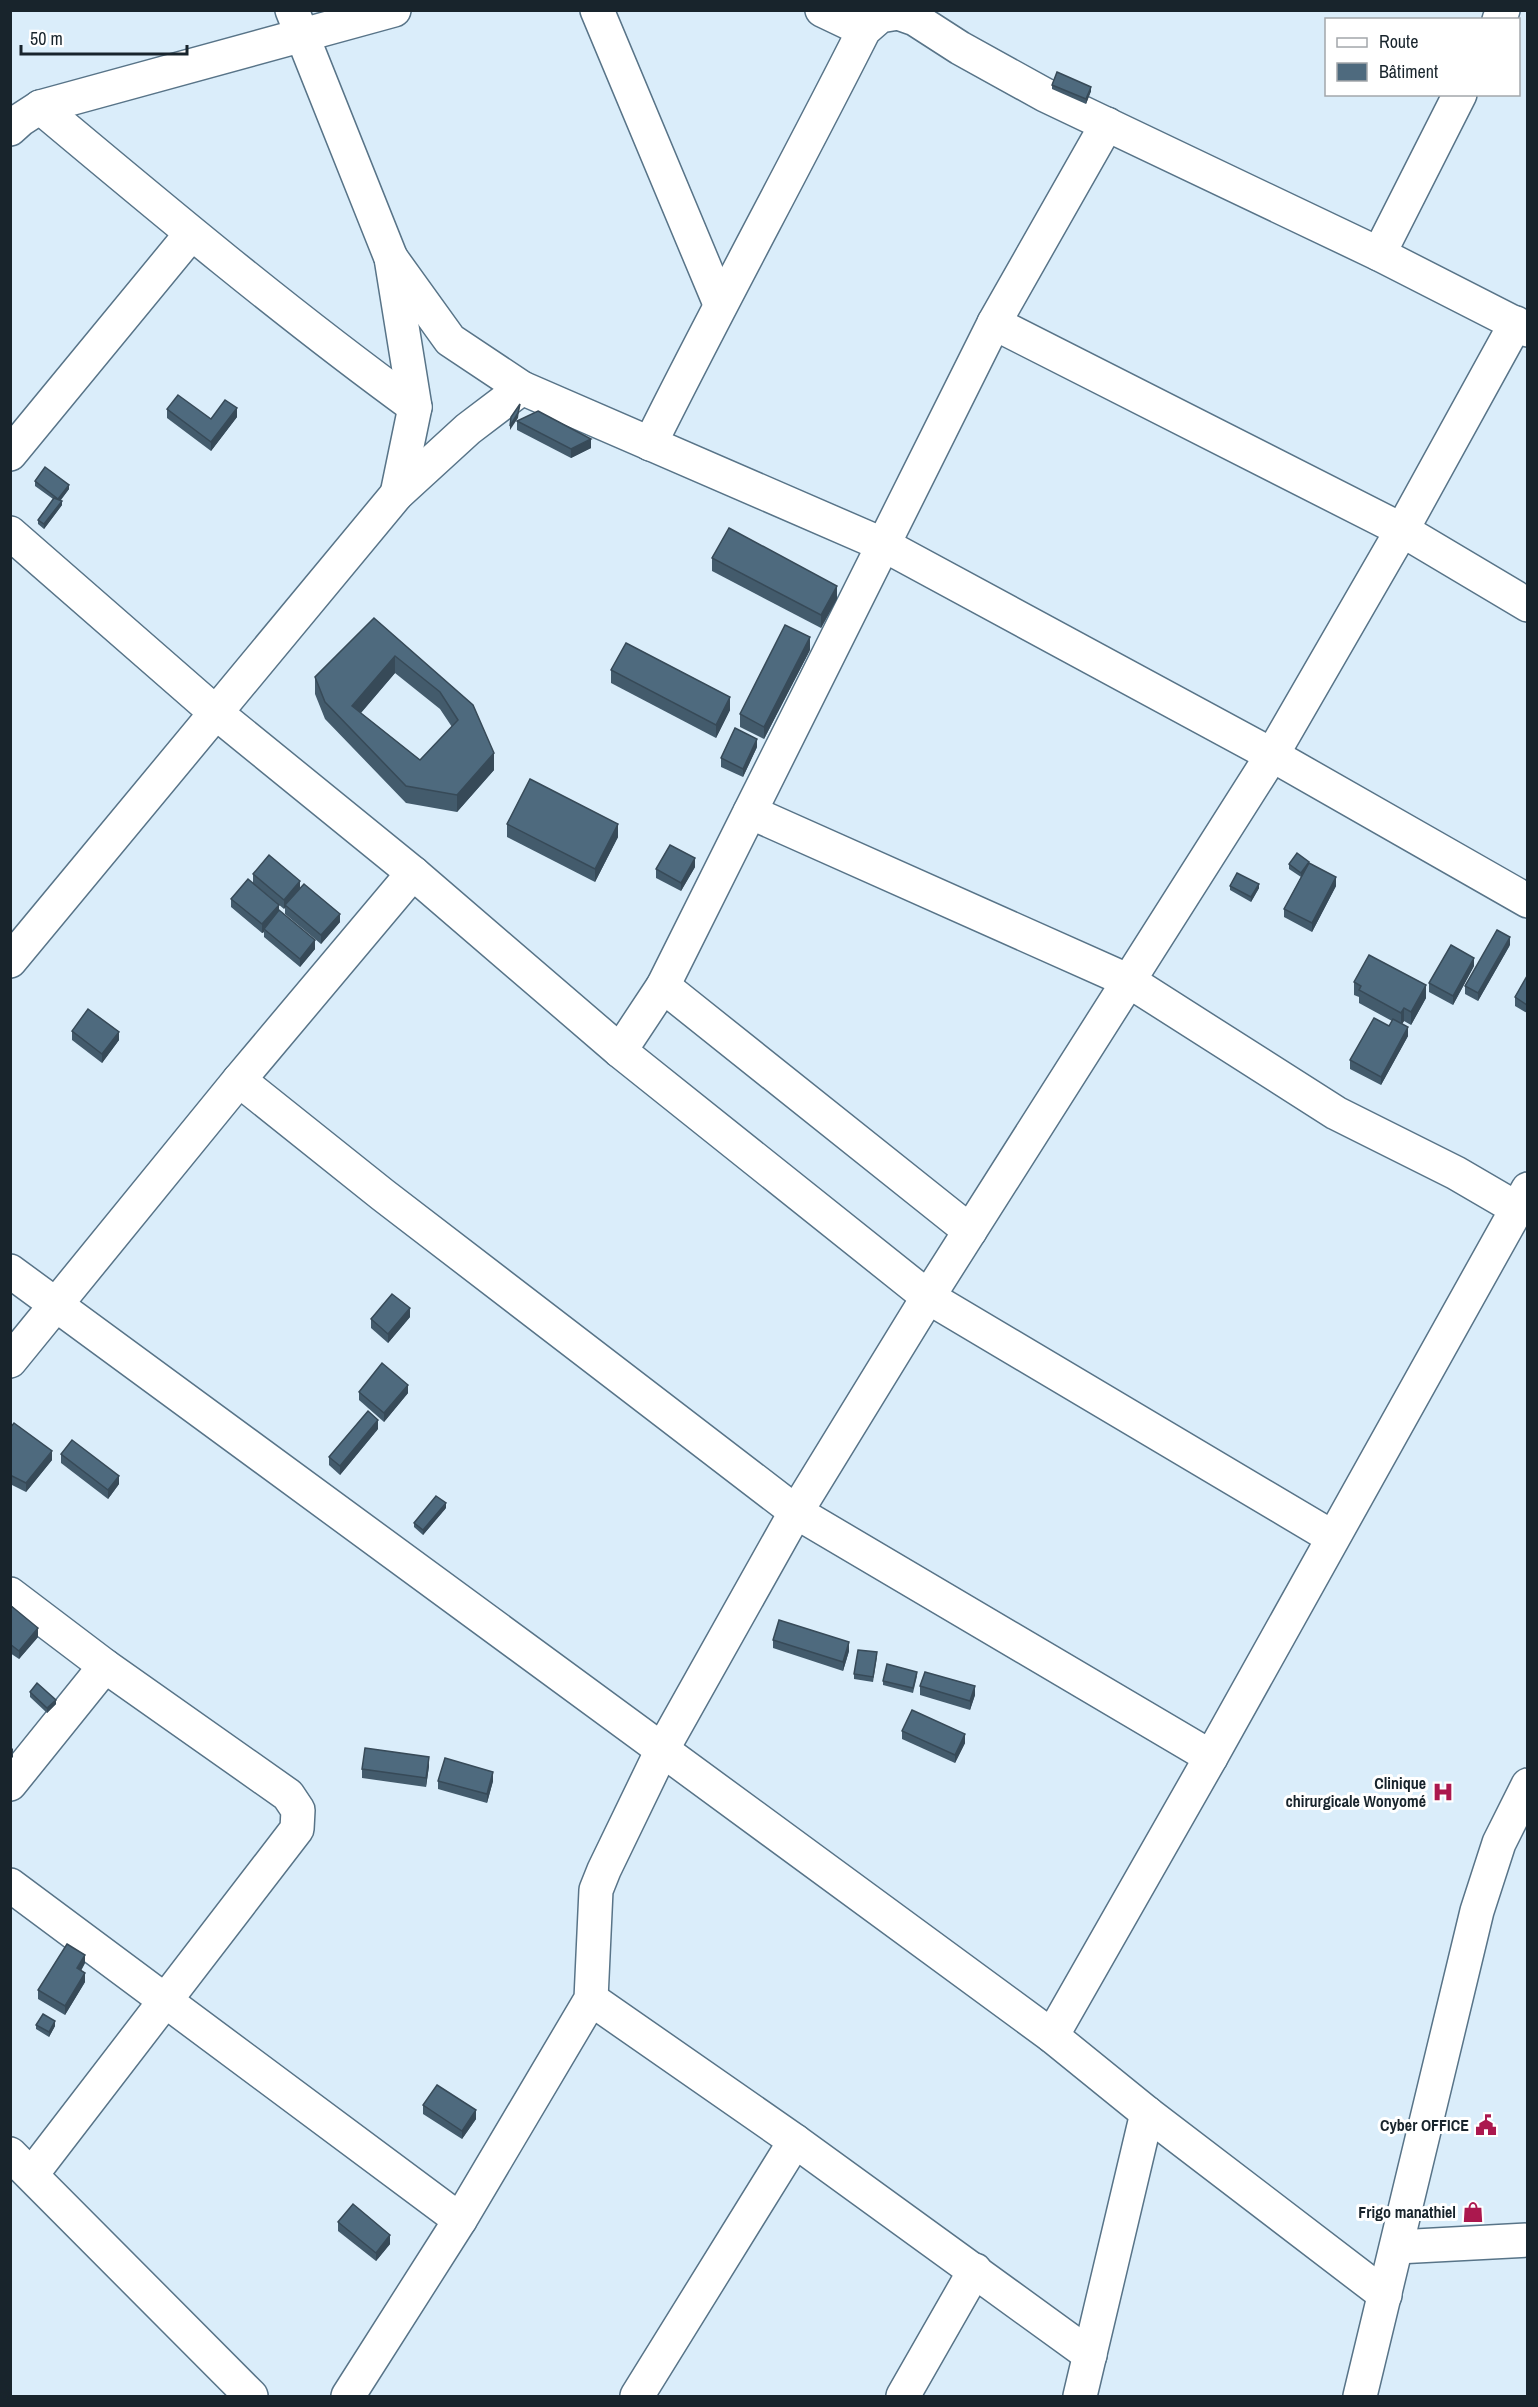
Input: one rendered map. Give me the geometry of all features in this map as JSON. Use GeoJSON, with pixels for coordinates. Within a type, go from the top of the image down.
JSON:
{"type":"FeatureCollection","features":[{"type":"Feature","properties":{"kind":"street"},"geometry":{"type":"LineString","coordinates":[[10,129],[40,107],[297,23],[394,10]]}},
{"type":"Feature","properties":{"kind":"street"},"geometry":{"type":"LineString","coordinates":[[597,10],[720,304]]}},
{"type":"Feature","properties":{"kind":"street"},"geometry":{"type":"LineString","coordinates":[[822,10],[864,30]]}},
{"type":"Feature","properties":{"kind":"street"},"geometry":{"type":"LineString","coordinates":[[348,2397],[460,2220],[591,1999],[596,1890],[662,1750],[796,1512],[928,1297],[1272,756],[1522,327],[1379,254],[1012,78],[936,34],[915,19],[898,13],[880,16],[864,30],[787,181],[720,304],[650,444]]}},
{"type":"Feature","properties":{"kind":"street"},"geometry":{"type":"LineString","coordinates":[[297,23],[391,258],[416,407],[397,494]]}},
{"type":"Feature","properties":{"kind":"street"},"geometry":{"type":"LineString","coordinates":[[1379,254],[1459,96]]}},
{"type":"Feature","properties":{"kind":"street"},"geometry":{"type":"LineString","coordinates":[[40,107],[191,234],[350,360],[416,407]]}},
{"type":"Feature","properties":{"kind":"street"},"geometry":{"type":"LineString","coordinates":[[620,1051],[663,986],[994,323],[1107,124]]}},
{"type":"Feature","properties":{"kind":"street"},"geometry":{"type":"LineString","coordinates":[[10,454],[191,234]]}},
{"type":"Feature","properties":{"kind":"street"},"geometry":{"type":"LineString","coordinates":[[391,258],[450,340],[522,388],[884,545],[1272,756],[1527,901]]}},
{"type":"Feature","properties":{"kind":"street"},"geometry":{"type":"LineString","coordinates":[[994,323],[1402,530],[1527,605]]}},
{"type":"Feature","properties":{"kind":"street"},"geometry":{"type":"LineString","coordinates":[[10,961],[397,494],[468,429],[522,388]]}},
{"type":"Feature","properties":{"kind":"street"},"geometry":{"type":"LineString","coordinates":[[10,533],[215,712],[413,873],[620,1051],[928,1297],[1332,1538]]}},
{"type":"Feature","properties":{"kind":"street"},"geometry":{"type":"LineString","coordinates":[[750,812],[1129,981],[1336,1113],[1456,1173],[1521,1199],[1211,1757],[1052,2036]]}},
{"type":"Feature","properties":{"kind":"street"},"geometry":{"type":"LineString","coordinates":[[10,1361],[57,1306],[238,1080],[413,873]]}},
{"type":"Feature","properties":{"kind":"street"},"geometry":{"type":"LineString","coordinates":[[663,986],[970,1231]]}},
{"type":"Feature","properties":{"kind":"street"},"geometry":{"type":"LineString","coordinates":[[238,1080],[796,1512],[1211,1757]]}},
{"type":"Feature","properties":{"kind":"street"},"geometry":{"type":"LineString","coordinates":[[10,1271],[1052,2036],[1148,2113],[1385,2295]]}},
{"type":"Feature","properties":{"kind":"street"},"geometry":{"type":"LineString","coordinates":[[10,1594],[105,1666],[288,1795],[298,1810],[297,1829],[165,2001],[21,2164],[251,2397]]}},
{"type":"Feature","properties":{"kind":"street"},"geometry":{"type":"LineString","coordinates":[[10,1784],[105,1666]]}},
{"type":"Feature","properties":{"kind":"street"},"geometry":{"type":"LineString","coordinates":[[1360,2397],[1477,1911],[1499,1843],[1527,1785]]}},
{"type":"Feature","properties":{"kind":"street"},"geometry":{"type":"LineString","coordinates":[[10,1885],[460,2220]]}},
{"type":"Feature","properties":{"kind":"street"},"geometry":{"type":"LineString","coordinates":[[591,1999],[795,2141],[1090,2355]]}},
{"type":"Feature","properties":{"kind":"street"},"geometry":{"type":"LineString","coordinates":[[1080,2397],[1148,2113]]}},
{"type":"Feature","properties":{"kind":"street"},"geometry":{"type":"LineString","coordinates":[[637,2397],[795,2141]]}},
{"type":"Feature","properties":{"kind":"street"},"geometry":{"type":"LineString","coordinates":[[1397,2247],[1527,2240]]}},
{"type":"Feature","properties":{"kind":"street"},"geometry":{"type":"LineString","coordinates":[[903,2397],[975,2271]]}},
{"type":"Feature","properties":{"kind":"building"},"geometry":{"type":"Polygon","coordinates":[[[1057,72],[1091,87],[1086,99],[1052,85],[1057,72]]]}},
{"type":"Feature","properties":{"kind":"building"},"geometry":{"type":"Polygon","coordinates":[[[178,395],[211,419],[225,400],[237,408],[211,442],[167,409],[178,395]]]}},
{"type":"Feature","properties":{"kind":"building"},"geometry":{"type":"Polygon","coordinates":[[[520,404],[518,413],[510,426],[511,417],[520,404]]]}},
{"type":"Feature","properties":{"kind":"building"},"geometry":{"type":"Polygon","coordinates":[[[538,411],[591,439],[571,449],[517,421],[538,411]]]}},
{"type":"Feature","properties":{"kind":"building"},"geometry":{"type":"Polygon","coordinates":[[[45,467],[69,485],[58,499],[35,481],[45,467]]]}},
{"type":"Feature","properties":{"kind":"building"},"geometry":{"type":"Polygon","coordinates":[[[54,498],[62,501],[44,524],[38,520],[54,498]]]}},
{"type":"Feature","properties":{"kind":"building"},"geometry":{"type":"Polygon","coordinates":[[[729,528],[837,586],[821,615],[712,558],[729,528]]]}},
{"type":"Feature","properties":{"kind":"building"},"geometry":{"type":"Polygon","coordinates":[[[374,618],[473,705],[494,753],[457,795],[406,786],[325,702],[315,677],[374,618]],[[395,656],[352,706],[420,760],[458,720],[440,692],[395,656]]]}},
{"type":"Feature","properties":{"kind":"building"},"geometry":{"type":"Polygon","coordinates":[[[785,625],[810,637],[764,727],[740,714],[785,625]]]}},
{"type":"Feature","properties":{"kind":"building"},"geometry":{"type":"Polygon","coordinates":[[[626,643],[730,697],[716,725],[611,670],[626,643]]]}},
{"type":"Feature","properties":{"kind":"building"},"geometry":{"type":"Polygon","coordinates":[[[735,728],[757,739],[743,769],[721,758],[735,728]]]}},
{"type":"Feature","properties":{"kind":"building"},"geometry":{"type":"Polygon","coordinates":[[[530,779],[618,824],[595,869],[507,824],[530,779]]]}},
{"type":"Feature","properties":{"kind":"building"},"geometry":{"type":"Polygon","coordinates":[[[670,845],[695,858],[681,883],[656,869],[670,845]]]}},
{"type":"Feature","properties":{"kind":"building"},"geometry":{"type":"Polygon","coordinates":[[[1297,853],[1309,862],[1301,873],[1289,864],[1297,853]]]}},
{"type":"Feature","properties":{"kind":"building"},"geometry":{"type":"Polygon","coordinates":[[[269,855],[300,881],[284,900],[253,874],[269,855]]]}},
{"type":"Feature","properties":{"kind":"building"},"geometry":{"type":"Polygon","coordinates":[[[1309,863],[1336,877],[1312,923],[1284,909],[1309,863]]]}},
{"type":"Feature","properties":{"kind":"building"},"geometry":{"type":"Polygon","coordinates":[[[1237,873],[1259,884],[1251,897],[1230,886],[1237,873]]]}},
{"type":"Feature","properties":{"kind":"building"},"geometry":{"type":"Polygon","coordinates":[[[248,879],[279,905],[262,924],[231,899],[248,879]]]}},
{"type":"Feature","properties":{"kind":"building"},"geometry":{"type":"Polygon","coordinates":[[[304,884],[340,914],[321,935],[285,905],[304,884]]]}},
{"type":"Feature","properties":{"kind":"building"},"geometry":{"type":"Polygon","coordinates":[[[279,910],[315,940],[300,959],[264,929],[279,910]]]}},
{"type":"Feature","properties":{"kind":"building"},"geometry":{"type":"Polygon","coordinates":[[[1497,930],[1510,937],[1478,993],[1465,986],[1497,930]]]}},
{"type":"Feature","properties":{"kind":"building"},"geometry":{"type":"Polygon","coordinates":[[[1451,945],[1474,958],[1453,996],[1429,983],[1451,945]]]}},
{"type":"Feature","properties":{"kind":"building"},"geometry":{"type":"Polygon","coordinates":[[[1369,955],[1426,985],[1411,1012],[1404,1008],[1401,1013],[1359,990],[1361,986],[1354,982],[1369,955]]]}},
{"type":"Feature","properties":{"kind":"building"},"geometry":{"type":"Polygon","coordinates":[[[1527,976],[1527,1005],[1515,997],[1527,976]]]}},
{"type":"Feature","properties":{"kind":"building"},"geometry":{"type":"Polygon","coordinates":[[[88,1009],[119,1032],[102,1054],[72,1031],[88,1009]]]}},
{"type":"Feature","properties":{"kind":"building"},"geometry":{"type":"Polygon","coordinates":[[[1374,1018],[1389,1026],[1393,1019],[1408,1027],[1381,1077],[1350,1060],[1374,1018]]]}},
{"type":"Feature","properties":{"kind":"building"},"geometry":{"type":"Polygon","coordinates":[[[392,1294],[410,1308],[388,1334],[371,1319],[392,1294]]]}},
{"type":"Feature","properties":{"kind":"building"},"geometry":{"type":"Polygon","coordinates":[[[382,1363],[408,1385],[384,1413],[359,1392],[382,1363]]]}},
{"type":"Feature","properties":{"kind":"building"},"geometry":{"type":"Polygon","coordinates":[[[368,1411],[378,1420],[340,1466],[329,1457],[368,1411]]]}},
{"type":"Feature","properties":{"kind":"building"},"geometry":{"type":"Polygon","coordinates":[[[14,1423],[52,1451],[26,1483],[10,1475],[10,1428],[14,1423]]]}},
{"type":"Feature","properties":{"kind":"building"},"geometry":{"type":"Polygon","coordinates":[[[72,1440],[119,1476],[108,1490],[61,1454],[72,1440]]]}},
{"type":"Feature","properties":{"kind":"building"},"geometry":{"type":"Polygon","coordinates":[[[436,1496],[446,1503],[423,1530],[414,1523],[436,1496]]]}},
{"type":"Feature","properties":{"kind":"building"},"geometry":{"type":"Polygon","coordinates":[[[10,1605],[38,1628],[19,1651],[10,1644],[10,1605]]]}},
{"type":"Feature","properties":{"kind":"building"},"geometry":{"type":"Polygon","coordinates":[[[779,1620],[849,1642],[843,1662],[773,1640],[779,1620]]]}},
{"type":"Feature","properties":{"kind":"building"},"geometry":{"type":"Polygon","coordinates":[[[858,1650],[877,1652],[873,1677],[854,1674],[858,1650]]]}},
{"type":"Feature","properties":{"kind":"building"},"geometry":{"type":"Polygon","coordinates":[[[887,1664],[917,1672],[913,1688],[883,1681],[887,1664]]]}},
{"type":"Feature","properties":{"kind":"building"},"geometry":{"type":"Polygon","coordinates":[[[925,1672],[975,1686],[970,1701],[920,1686],[925,1672]]]}},
{"type":"Feature","properties":{"kind":"building"},"geometry":{"type":"Polygon","coordinates":[[[37,1683],[56,1700],[47,1708],[30,1692],[37,1683]]]}},
{"type":"Feature","properties":{"kind":"building"},"geometry":{"type":"Polygon","coordinates":[[[912,1710],[965,1734],[955,1755],[902,1731],[912,1710]]]}},
{"type":"Feature","properties":{"kind":"building"},"geometry":{"type":"Polygon","coordinates":[[[365,1748],[429,1757],[426,1778],[362,1769],[365,1748]]]}},
{"type":"Feature","properties":{"kind":"building"},"geometry":{"type":"Polygon","coordinates":[[[445,1758],[493,1772],[487,1794],[438,1781],[445,1758]]]}},
{"type":"Feature","properties":{"kind":"building"},"geometry":{"type":"Polygon","coordinates":[[[67,1944],[85,1955],[77,1968],[85,1973],[65,2006],[38,1990],[67,1944]]]}},
{"type":"Feature","properties":{"kind":"building"},"geometry":{"type":"Polygon","coordinates":[[[43,2014],[55,2021],[49,2032],[36,2025],[43,2014]]]}},
{"type":"Feature","properties":{"kind":"building"},"geometry":{"type":"Polygon","coordinates":[[[437,2085],[476,2110],[462,2131],[423,2105],[437,2085]]]}},
{"type":"Feature","properties":{"kind":"building"},"geometry":{"type":"Polygon","coordinates":[[[353,2204],[390,2235],[376,2253],[338,2222],[353,2204]]]}},
{"type":"Feature","properties":{"kind":"place","name":"Clinique chirurgicale Wonyomé"},"geometry":{"type":"Point","coordinates":[1443,1792]}},
{"type":"Feature","properties":{"kind":"place","name":"Cyber OFFICE"},"geometry":{"type":"Point","coordinates":[1486,2125]}},
{"type":"Feature","properties":{"kind":"place","name":"Frigo manathiel"},"geometry":{"type":"Point","coordinates":[1473,2212]}}]}
